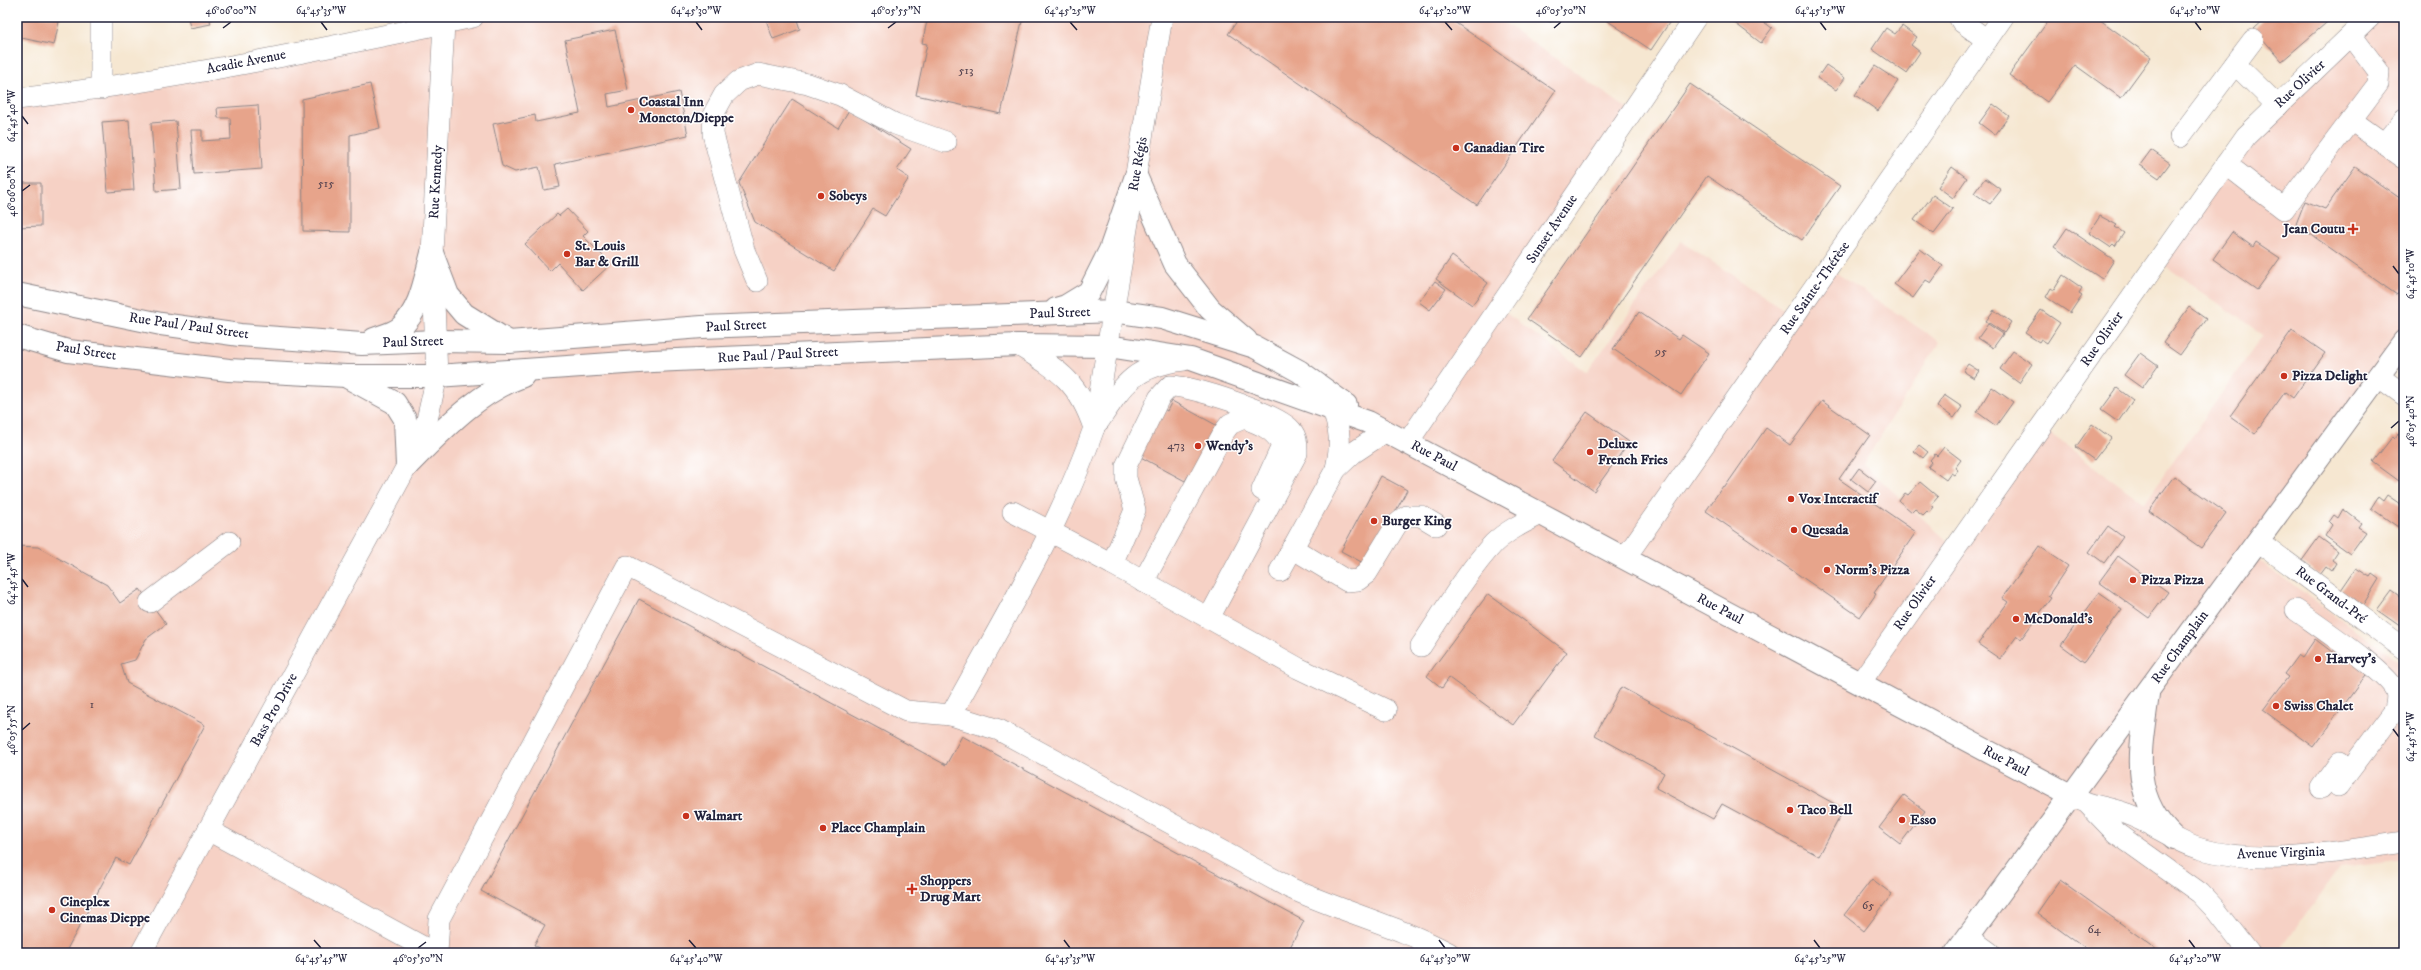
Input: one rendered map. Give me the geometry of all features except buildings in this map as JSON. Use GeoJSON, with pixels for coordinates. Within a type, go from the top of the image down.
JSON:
{"type":"FeatureCollection","features":[{"type":"Feature","properties":{"kind":"main road"},"geometry":{"type":"LineString","coordinates":[[1037,314],[1066,306],[1089,292],[1110,250],[1136,176]]}},
{"type":"Feature","properties":{"kind":"main road"},"geometry":{"type":"LineString","coordinates":[[1136,176],[1175,264],[1210,309],[1255,347]]}},
{"type":"Feature","properties":{"kind":"main road"},"geometry":{"type":"LineString","coordinates":[[432,253],[448,295],[464,314],[509,342]]}},
{"type":"Feature","properties":{"kind":"main road"},"geometry":{"type":"LineString","coordinates":[[362,344],[399,328],[411,314],[419,298],[432,253]]}},
{"type":"Feature","properties":{"kind":"main road","name":"Rue Paul / Paul Street"},"geometry":{"type":"LineString","coordinates":[[17,294],[161,324],[240,335],[362,344]]}},
{"type":"Feature","properties":{"kind":"main road","name":"Paul Street"},"geometry":{"type":"LineString","coordinates":[[362,344],[437,341],[509,342],[702,327],[1113,311],[1162,318],[1255,347],[1299,371],[1377,426]]}},
{"type":"Feature","properties":{"kind":"main road","name":"Paul Street"},"geometry":{"type":"LineString","coordinates":[[17,336],[68,351],[229,370],[346,376],[437,376],[540,370]]}},
{"type":"Feature","properties":{"kind":"main road","name":"Rue Champlain"},"geometry":{"type":"LineString","coordinates":[[1962,945],[2081,801],[2148,692],[2404,341]]}},
{"type":"Feature","properties":{"kind":"main road"},"geometry":{"type":"LineString","coordinates":[[1018,345],[1108,346],[1191,359],[1332,408],[1377,426]]}},
{"type":"Feature","properties":{"kind":"main road","name":"Rue Paul / Paul Street"},"geometry":{"type":"LineString","coordinates":[[540,370],[653,361],[1018,345]]}},
{"type":"Feature","properties":{"kind":"main road"},"geometry":{"type":"LineString","coordinates":[[407,466],[442,431],[473,404],[502,384],[540,370]]}},
{"type":"Feature","properties":{"kind":"main road"},"geometry":{"type":"LineString","coordinates":[[346,376],[396,403],[405,419],[407,466]]}},
{"type":"Feature","properties":{"kind":"main road","name":"Rue Paul"},"geometry":{"type":"LineString","coordinates":[[1377,426],[2081,801]]}},
{"type":"Feature","properties":{"kind":"main road"},"geometry":{"type":"LineString","coordinates":[[2148,692],[2139,758],[2140,774],[2144,793],[2151,808],[2164,828],[2174,838]]}},
{"type":"Feature","properties":{"kind":"street"},"geometry":{"type":"LineString","coordinates":[[101,17],[101,89]]}},
{"type":"Feature","properties":{"kind":"street","name":"Acadie Avenue"},"geometry":{"type":"LineString","coordinates":[[17,99],[101,89],[473,17]]}},
{"type":"Feature","properties":{"kind":"street","name":"Rue Régis"},"geometry":{"type":"LineString","coordinates":[[1094,428],[1162,17]]}},
{"type":"Feature","properties":{"kind":"street","name":"Sunset Avenue"},"geometry":{"type":"LineString","coordinates":[[1408,442],[1696,17]]}},
{"type":"Feature","properties":{"kind":"street"},"geometry":{"type":"LineString","coordinates":[[1959,17],[1962,22],[1987,40]]}},
{"type":"Feature","properties":{"kind":"street","name":"Rue Sainte-Thérèse"},"geometry":{"type":"LineString","coordinates":[[1625,558],[1795,317],[2003,17]]}},
{"type":"Feature","properties":{"kind":"street","name":"Rue Olivier"},"geometry":{"type":"LineString","coordinates":[[1860,683],[2246,136],[2352,36],[2370,17]]}},
{"type":"Feature","properties":{"kind":"street","name":"Rue Kennedy"},"geometry":{"type":"LineString","coordinates":[[437,376],[437,341],[432,253],[444,23]]}},
{"type":"Feature","properties":{"kind":"street"},"geometry":{"type":"LineString","coordinates":[[2226,164],[2284,209],[2378,84],[2379,72],[2352,36]]}},
{"type":"Feature","properties":{"kind":"street"},"geometry":{"type":"LineString","coordinates":[[2180,137],[2253,40]]}},
{"type":"Feature","properties":{"kind":"street"},"geometry":{"type":"LineString","coordinates":[[2235,64],[2278,106]]}},
{"type":"Feature","properties":{"kind":"street"},"geometry":{"type":"LineString","coordinates":[[757,281],[744,250],[713,134],[714,113],[724,95],[739,81],[758,74],[808,84],[840,95],[895,124],[946,142]]}},
{"type":"Feature","properties":{"kind":"street"},"geometry":{"type":"LineString","coordinates":[[2384,144],[2404,119]]}},
{"type":"Feature","properties":{"kind":"street"},"geometry":{"type":"LineString","coordinates":[[2351,120],[2404,158]]}},
{"type":"Feature","properties":{"kind":"street"},"geometry":{"type":"LineString","coordinates":[[1018,345],[1060,372],[1087,406],[1094,428]]}},
{"type":"Feature","properties":{"kind":"street"},"geometry":{"type":"LineString","coordinates":[[951,715],[1050,531],[1082,463],[1094,428],[1122,386],[1143,370],[1162,362],[1191,359]]}},
{"type":"Feature","properties":{"kind":"street","name":"Bass Pro Drive"},"geometry":{"type":"LineString","coordinates":[[141,953],[407,466],[422,436],[437,376]]}},
{"type":"Feature","properties":{"kind":"street"},"geometry":{"type":"LineString","coordinates":[[2378,376],[2404,395]]}},
{"type":"Feature","properties":{"kind":"street"},"geometry":{"type":"LineString","coordinates":[[1112,564],[1136,510],[1126,478],[1126,466],[1159,398],[1170,386],[1180,386],[1218,396],[1253,409],[1291,428],[1298,442],[1297,453],[1203,615]]}},
{"type":"Feature","properties":{"kind":"street"},"geometry":{"type":"LineString","coordinates":[[1332,408],[1338,426],[1341,446],[1336,470]]}},
{"type":"Feature","properties":{"kind":"street"},"geometry":{"type":"LineString","coordinates":[[1143,582],[1230,424],[1244,418],[1259,423],[1278,436],[1282,446],[1203,615]]}},
{"type":"Feature","properties":{"kind":"street"},"geometry":{"type":"LineString","coordinates":[[1280,571],[1336,470],[1377,426]]}},
{"type":"Feature","properties":{"kind":"street"},"geometry":{"type":"LineString","coordinates":[[1013,512],[1112,564],[1312,675],[1386,710]]}},
{"type":"Feature","properties":{"kind":"street"},"geometry":{"type":"LineString","coordinates":[[1422,646],[1467,579],[1494,543],[1513,528],[1541,514]]}},
{"type":"Feature","properties":{"kind":"street"},"geometry":{"type":"LineString","coordinates":[[1292,548],[1347,581],[1358,580],[1367,573],[1397,524],[1407,516],[1421,516],[1436,525]]}},
{"type":"Feature","properties":{"kind":"street","name":"Rue Grand-Pré"},"geometry":{"type":"LineString","coordinates":[[2258,541],[2404,649]]}},
{"type":"Feature","properties":{"kind":"street"},"geometry":{"type":"LineString","coordinates":[[150,602],[229,542]]}},
{"type":"Feature","properties":{"kind":"street"},"geometry":{"type":"LineString","coordinates":[[208,830],[436,953],[439,919],[627,566],[906,711],[951,715],[999,730],[1290,888],[1328,905],[1421,938],[1449,953]]}},
{"type":"Feature","properties":{"kind":"street"},"geometry":{"type":"LineString","coordinates":[[2296,610],[2381,673],[2396,691],[2397,701],[2395,710],[2330,787]]}},
{"type":"Feature","properties":{"kind":"street"},"geometry":{"type":"LineString","coordinates":[[2081,801],[2116,833],[2181,878],[2215,909],[2249,953]]}},
{"type":"Feature","properties":{"kind":"street","name":"Avenue Virginia"},"geometry":{"type":"LineString","coordinates":[[2081,801],[2127,814],[2174,838],[2200,849],[2234,855],[2278,856],[2336,852],[2404,842]]}},
{"type":"Feature","properties":{"kind":"street"},"geometry":{"type":"LineString","coordinates":[[2181,878],[2200,849]]}},
{"type":"Feature","properties":{"kind":"street"},"geometry":{"type":"LineString","coordinates":[[1962,945],[1990,953]]}},
{"type":"Feature","properties":{"kind":"shaded area"},"geometry":{"type":"Polygon","coordinates":[[[473,17],[1496,17],[1632,112],[1499,308],[1587,372],[1681,241],[1795,317],[1829,268],[1940,342],[1863,464],[1954,547],[2040,426],[2144,503],[2263,335],[2157,260],[2226,164],[2370,17],[2404,17],[2404,341],[2249,553],[2404,665],[2404,859],[2340,867],[2278,953],[17,953],[17,99],[473,17]]]}},
{"type":"Feature","properties":{"kind":"place","name":"Coastal Inn Moncton/Dieppe"},"geometry":{"type":"Point","coordinates":[631,110]}},
{"type":"Feature","properties":{"kind":"place","name":"Canadian Tire"},"geometry":{"type":"Point","coordinates":[1456,148]}},
{"type":"Feature","properties":{"kind":"place","name":"Sobeys"},"geometry":{"type":"Point","coordinates":[821,196]}},
{"type":"Feature","properties":{"kind":"place","name":"Jean Coutu"},"geometry":{"type":"Point","coordinates":[2353,229]}},
{"type":"Feature","properties":{"kind":"place","name":"St. Louis Bar & Grill"},"geometry":{"type":"Point","coordinates":[567,254]}},
{"type":"Feature","properties":{"kind":"place","name":"Pizza Delight"},"geometry":{"type":"Point","coordinates":[2284,376]}},
{"type":"Feature","properties":{"kind":"place","name":"Wendy's"},"geometry":{"type":"Point","coordinates":[1198,446]}},
{"type":"Feature","properties":{"kind":"place","name":"Deluxe French Fries"},"geometry":{"type":"Point","coordinates":[1590,452]}},
{"type":"Feature","properties":{"kind":"place","name":"Vox Interactif"},"geometry":{"type":"Point","coordinates":[1791,499]}},
{"type":"Feature","properties":{"kind":"place","name":"Burger King"},"geometry":{"type":"Point","coordinates":[1374,521]}},
{"type":"Feature","properties":{"kind":"place","name":"Quesada"},"geometry":{"type":"Point","coordinates":[1794,530]}},
{"type":"Feature","properties":{"kind":"place","name":"Norm's Pizza"},"geometry":{"type":"Point","coordinates":[1827,570]}},
{"type":"Feature","properties":{"kind":"place","name":"Pizza Pizza"},"geometry":{"type":"Point","coordinates":[2133,580]}},
{"type":"Feature","properties":{"kind":"place","name":"McDonald's"},"geometry":{"type":"Point","coordinates":[2016,619]}},
{"type":"Feature","properties":{"kind":"place","name":"Harvey's"},"geometry":{"type":"Point","coordinates":[2318,659]}},
{"type":"Feature","properties":{"kind":"place","name":"Swiss Chalet"},"geometry":{"type":"Point","coordinates":[2276,706]}},
{"type":"Feature","properties":{"kind":"place","name":"Taco Bell"},"geometry":{"type":"Point","coordinates":[1790,810]}},
{"type":"Feature","properties":{"kind":"place","name":"Walmart"},"geometry":{"type":"Point","coordinates":[686,816]}},
{"type":"Feature","properties":{"kind":"place","name":"Esso"},"geometry":{"type":"Point","coordinates":[1902,820]}},
{"type":"Feature","properties":{"kind":"place","name":"Place Champlain"},"geometry":{"type":"Point","coordinates":[823,828]}},
{"type":"Feature","properties":{"kind":"place","name":"Shoppers Drug Mart"},"geometry":{"type":"Point","coordinates":[912,889]}},
{"type":"Feature","properties":{"kind":"place","name":"Cineplex Cinemas Dieppe"},"geometry":{"type":"Point","coordinates":[52,910]}}]}
